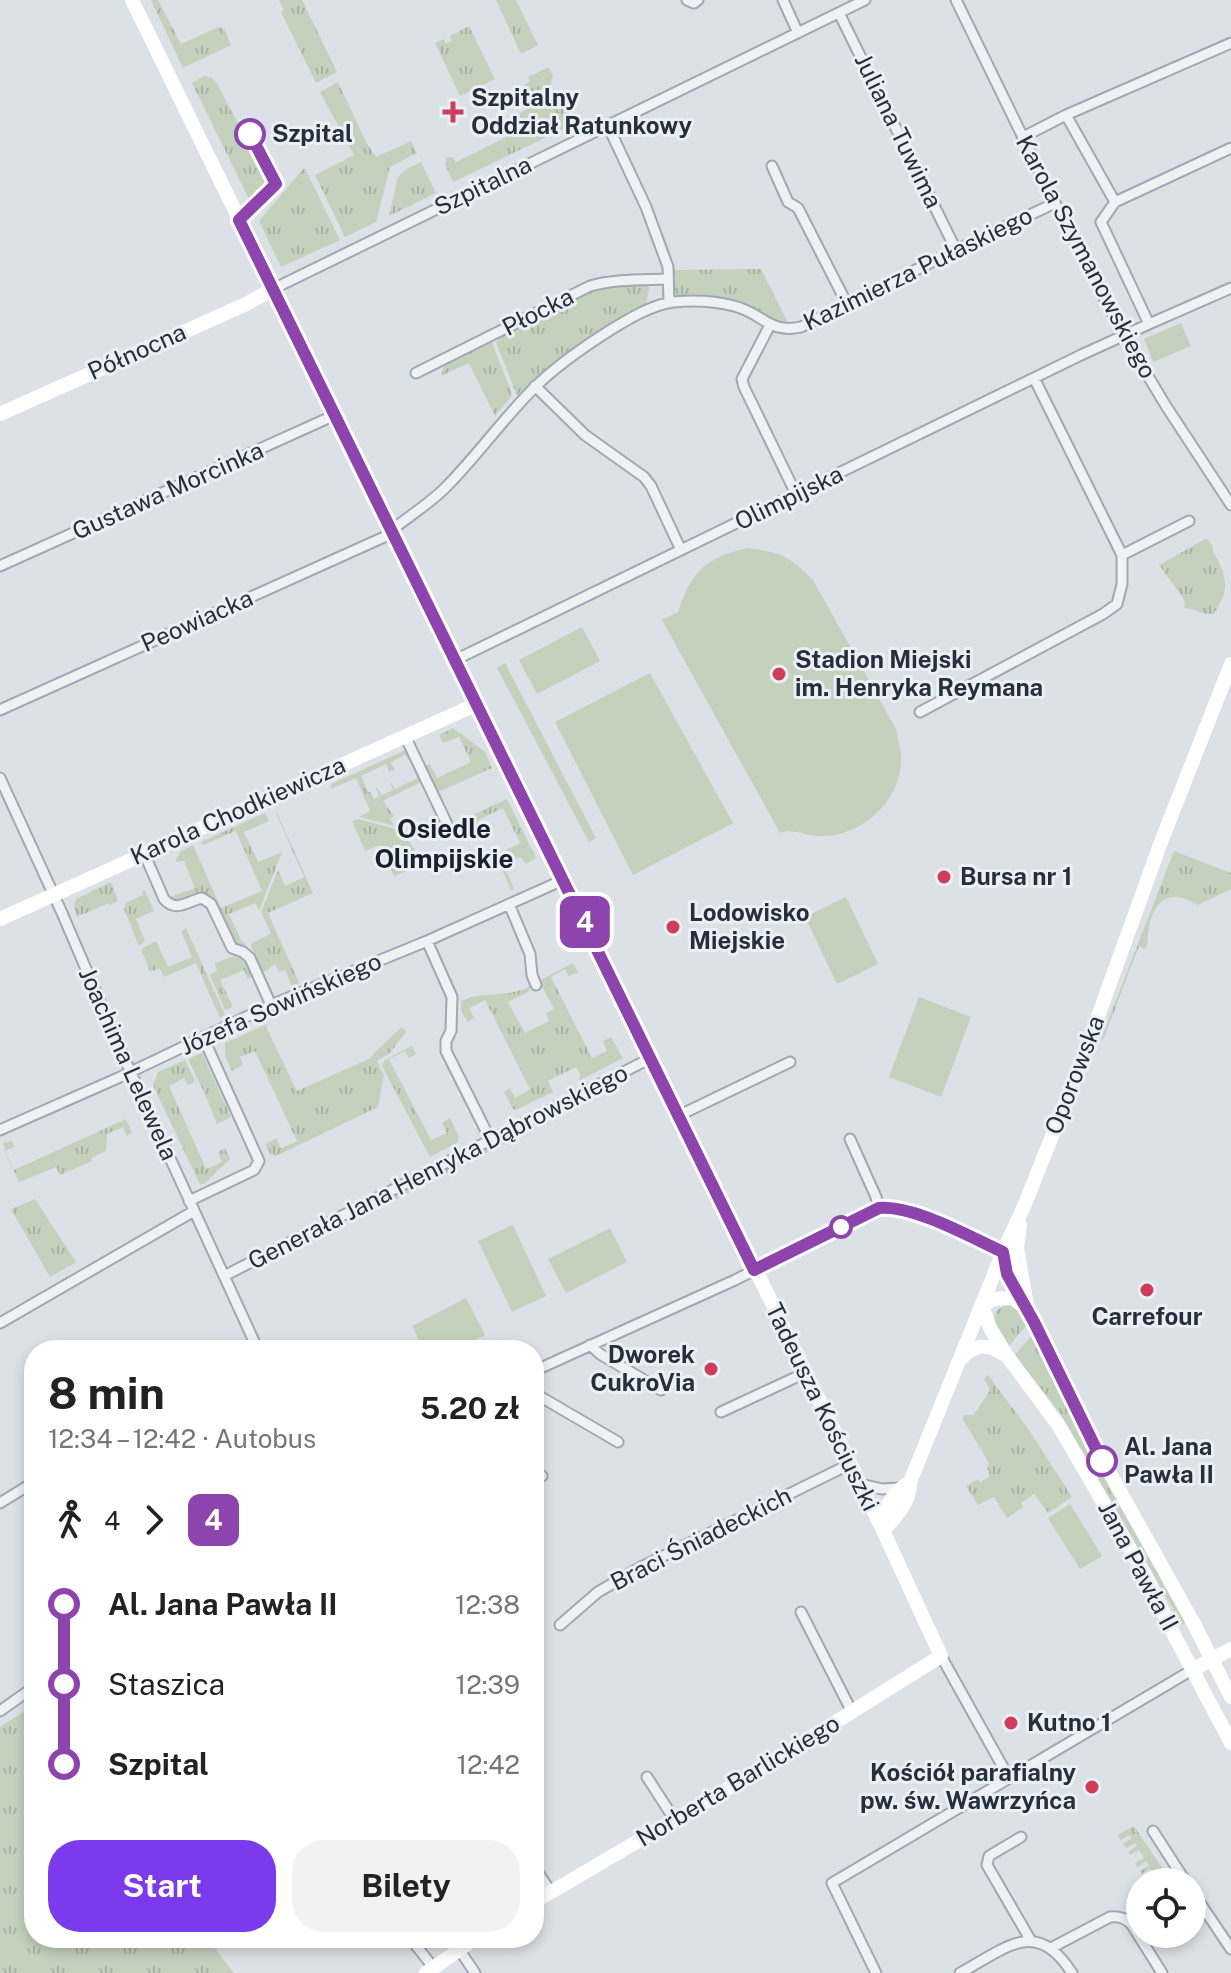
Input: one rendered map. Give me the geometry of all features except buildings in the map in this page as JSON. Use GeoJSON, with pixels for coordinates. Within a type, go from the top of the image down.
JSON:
{"type":"FeatureCollection","features":[{"type":"Feature","properties":{"kind":"street","name":"Tadeusza Kościuszki"},"geometry":{"type":"LineString","coordinates":[[132,0],[680,1115],[941,1656],[1009,1778]]}},
{"type":"Feature","properties":{"kind":"street"},"geometry":{"type":"LineString","coordinates":[[687,0],[694,3],[698,0]]}},
{"type":"Feature","properties":{"kind":"street"},"geometry":{"type":"LineString","coordinates":[[783,0],[798,33]]}},
{"type":"Feature","properties":{"kind":"street","name":"Szpitalna"},"geometry":{"type":"LineString","coordinates":[[273,289],[865,0]]}},
{"type":"Feature","properties":{"kind":"street","name":"Karola Szymanowskiego"},"geometry":{"type":"LineString","coordinates":[[956,0],[1124,336],[1231,505]]}},
{"type":"Feature","properties":{"kind":"street","name":"Juliana Tuwima"},"geometry":{"type":"LineString","coordinates":[[839,13],[956,250]]}},
{"type":"Feature","properties":{"kind":"street"},"geometry":{"type":"LineString","coordinates":[[1023,137],[1231,43]]}},
{"type":"Feature","properties":{"kind":"street"},"geometry":{"type":"LineString","coordinates":[[1066,115],[1115,202]]}},
{"type":"Feature","properties":{"kind":"street"},"geometry":{"type":"LineString","coordinates":[[608,126],[646,207],[668,267],[669,303]]}},
{"type":"Feature","properties":{"kind":"street"},"geometry":{"type":"LineString","coordinates":[[1149,324],[1101,222],[1115,202],[1231,148]]}},
{"type":"Feature","properties":{"kind":"street"},"geometry":{"type":"LineString","coordinates":[[772,166],[788,202],[798,208],[847,304]]}},
{"type":"Feature","properties":{"kind":"street","name":"Kazimierza Pułaskiego"},"geometry":{"type":"LineString","coordinates":[[392,531],[443,490],[535,386],[583,348],[642,313],[669,303],[693,301],[734,306],[755,314],[770,325],[790,329],[801,327],[1055,203]]}},
{"type":"Feature","properties":{"kind":"street","name":"Płocka"},"geometry":{"type":"LineString","coordinates":[[416,373],[590,286],[626,280],[667,279]]}},
{"type":"Feature","properties":{"kind":"street","name":"Olimpijska"},"geometry":{"type":"LineString","coordinates":[[455,660],[1034,378],[1231,288]]}},
{"type":"Feature","properties":{"kind":"street","name":"Północna"},"geometry":{"type":"LineString","coordinates":[[0,414],[244,305],[273,289]]}},
{"type":"Feature","properties":{"kind":"street"},"geometry":{"type":"LineString","coordinates":[[770,325],[742,379],[796,494]]}},
{"type":"Feature","properties":{"kind":"street"},"geometry":{"type":"LineString","coordinates":[[920,712],[1117,604],[1122,584],[1122,555],[1034,378]]}},
{"type":"Feature","properties":{"kind":"street"},"geometry":{"type":"LineString","coordinates":[[535,386],[585,435],[644,477],[681,550]]}},
{"type":"Feature","properties":{"kind":"street","name":"Gustawa Morcinka"},"geometry":{"type":"LineString","coordinates":[[0,566],[335,415]]}},
{"type":"Feature","properties":{"kind":"street"},"geometry":{"type":"LineString","coordinates":[[1122,555],[1189,521]]}},
{"type":"Feature","properties":{"kind":"street","name":"Peowiacka"},"geometry":{"type":"LineString","coordinates":[[0,710],[392,531]]}},
{"type":"Feature","properties":{"kind":"street","name":"Oporowska"},"geometry":{"type":"LineString","coordinates":[[881,1528],[895,1518],[910,1490],[905,1485],[1025,1204],[1083,1058],[1161,842],[1231,664]]}},
{"type":"Feature","properties":{"kind":"street","name":"Karola Chodkiewicza"},"geometry":{"type":"LineString","coordinates":[[0,919],[477,704]]}},
{"type":"Feature","properties":{"kind":"street"},"geometry":{"type":"LineString","coordinates":[[405,736],[447,824]]}},
{"type":"Feature","properties":{"kind":"street","name":"Joachima Lelewela"},"geometry":{"type":"LineString","coordinates":[[0,778],[251,1340]]}},
{"type":"Feature","properties":{"kind":"street"},"geometry":{"type":"LineString","coordinates":[[144,853],[169,904],[179,906],[202,898],[211,904],[232,948],[245,954],[252,962],[271,1005]]}},
{"type":"Feature","properties":{"kind":"street","name":"Józefa Sowińskiego"},"geometry":{"type":"LineString","coordinates":[[0,1130],[271,1005],[427,941],[563,880]]}},
{"type":"Feature","properties":{"kind":"street"},"geometry":{"type":"LineString","coordinates":[[509,904],[530,954],[536,985]]}},
{"type":"Feature","properties":{"kind":"street"},"geometry":{"type":"LineString","coordinates":[[427,941],[452,997],[451,1031],[446,1041],[446,1051],[490,1139]]}},
{"type":"Feature","properties":{"kind":"street"},"geometry":{"type":"LineString","coordinates":[[189,1201],[254,1170],[259,1161],[203,1037]]}},
{"type":"Feature","properties":{"kind":"street","name":"Generała Jana Henryka Dąbrowskiego"},"geometry":{"type":"LineString","coordinates":[[224,1276],[651,1058]]}},
{"type":"Feature","properties":{"kind":"street"},"geometry":{"type":"LineString","coordinates":[[680,1115],[790,1062]]}},
{"type":"Feature","properties":{"kind":"street"},"geometry":{"type":"LineString","coordinates":[[850,1139],[879,1208]]}},
{"type":"Feature","properties":{"kind":"street","name":"Jana Pawła II"},"geometry":{"type":"LineString","coordinates":[[1025,1204],[1017,1248],[1029,1311]]}},
{"type":"Feature","properties":{"kind":"street"},"geometry":{"type":"LineString","coordinates":[[544,1366],[754,1270],[879,1208],[889,1207],[925,1217],[1003,1252]]}},
{"type":"Feature","properties":{"kind":"street"},"geometry":{"type":"LineString","coordinates":[[0,1323],[194,1211]]}},
{"type":"Feature","properties":{"kind":"street","name":"Jana Pawła II"},"geometry":{"type":"LineString","coordinates":[[1003,1252],[1007,1274],[1029,1311],[1097,1451],[1231,1697]]}},
{"type":"Feature","properties":{"kind":"street"},"geometry":{"type":"LineString","coordinates":[[982,1306],[993,1299],[1013,1298],[1029,1311]]}},
{"type":"Feature","properties":{"kind":"street","name":"Jana Pawła II"},"geometry":{"type":"LineString","coordinates":[[982,1306],[990,1328],[1059,1426],[1147,1578],[1231,1743]]}},
{"type":"Feature","properties":{"kind":"street"},"geometry":{"type":"LineString","coordinates":[[590,1345],[661,1390]]}},
{"type":"Feature","properties":{"kind":"street"},"geometry":{"type":"LineString","coordinates":[[957,1364],[967,1352],[978,1346],[993,1347],[1007,1356]]}},
{"type":"Feature","properties":{"kind":"street"},"geometry":{"type":"LineString","coordinates":[[721,1412],[805,1373]]}},
{"type":"Feature","properties":{"kind":"street"},"geometry":{"type":"LineString","coordinates":[[544,1399],[618,1442]]}},
{"type":"Feature","properties":{"kind":"street","name":"Braci Śniadeckich"},"geometry":{"type":"LineString","coordinates":[[560,1625],[598,1592],[643,1566],[850,1464]]}},
{"type":"Feature","properties":{"kind":"street"},"geometry":{"type":"LineString","coordinates":[[860,1484],[882,1489],[905,1485]]}},
{"type":"Feature","properties":{"kind":"street"},"geometry":{"type":"LineString","coordinates":[[0,1503],[24,1488]]}},
{"type":"Feature","properties":{"kind":"street"},"geometry":{"type":"LineString","coordinates":[[801,1612],[852,1712]]}},
{"type":"Feature","properties":{"kind":"street"},"geometry":{"type":"LineString","coordinates":[[876,1973],[832,1883],[1231,1649]]}},
{"type":"Feature","properties":{"kind":"street","name":"Norberta Barlickiego"},"geometry":{"type":"LineString","coordinates":[[544,1896],[746,1778],[941,1656]]}},
{"type":"Feature","properties":{"kind":"street"},"geometry":{"type":"LineString","coordinates":[[0,1711],[24,1694]]}},
{"type":"Feature","properties":{"kind":"street"},"geometry":{"type":"LineString","coordinates":[[647,1777],[674,1819]]}},
{"type":"Feature","properties":{"kind":"street"},"geometry":{"type":"LineString","coordinates":[[1153,1831],[1177,1868]]}},
{"type":"Feature","properties":{"kind":"street"},"geometry":{"type":"LineString","coordinates":[[1021,1837],[989,1856],[987,1865],[1031,1941]]}},
{"type":"Feature","properties":{"kind":"street"},"geometry":{"type":"LineString","coordinates":[[544,1882],[551,1892]]}},
{"type":"Feature","properties":{"kind":"street"},"geometry":{"type":"LineString","coordinates":[[1206,1912],[1231,1949]]}},
{"type":"Feature","properties":{"kind":"street"},"geometry":{"type":"LineString","coordinates":[[1051,1948],[1110,1917],[1118,1916],[1132,1925],[1162,1973]]}},
{"type":"Feature","properties":{"kind":"street"},"geometry":{"type":"LineString","coordinates":[[960,1973],[1023,1941],[1042,1943],[1051,1948],[1064,1959],[1072,1973]]}},
{"type":"Feature","properties":{"kind":"street"},"geometry":{"type":"LineString","coordinates":[[416,1948],[429,1970],[459,1949],[475,1973]]}},
{"type":"Feature","properties":{"kind":"green space"},"geometry":{"type":"Polygon","coordinates":[[[151,0],[158,0],[181,44],[219,27],[224,29],[231,45],[183,68],[151,0]]]}},
{"type":"Feature","properties":{"kind":"green space"},"geometry":{"type":"Polygon","coordinates":[[[279,0],[302,0],[337,72],[316,83],[281,12],[284,10],[279,0]]]}},
{"type":"Feature","properties":{"kind":"green space"},"geometry":{"type":"Polygon","coordinates":[[[496,0],[516,0],[538,45],[521,54],[496,0]]]}},
{"type":"Feature","properties":{"kind":"green space"},"geometry":{"type":"Polygon","coordinates":[[[469,26],[495,79],[460,96],[435,43],[444,39],[446,44],[452,41],[450,36],[469,26]]]}},
{"type":"Feature","properties":{"kind":"green space"},"geometry":{"type":"Polygon","coordinates":[[[549,67],[553,76],[550,86],[503,105],[499,98],[530,82],[528,77],[549,67]]]}},
{"type":"Feature","properties":{"kind":"green space"},"geometry":{"type":"Polygon","coordinates":[[[204,76],[216,82],[265,174],[264,189],[251,201],[192,83],[204,76]]]}},
{"type":"Feature","properties":{"kind":"green space"},"geometry":{"type":"Polygon","coordinates":[[[338,82],[376,157],[411,141],[417,153],[390,167],[376,222],[345,237],[315,175],[354,155],[320,92],[338,82]]]}},
{"type":"Feature","properties":{"kind":"green space"},"geometry":{"type":"Polygon","coordinates":[[[555,95],[563,97],[576,123],[453,182],[445,164],[447,157],[452,157],[456,162],[507,137],[501,123],[555,95]]]}},
{"type":"Feature","properties":{"kind":"green space"},"geometry":{"type":"Polygon","coordinates":[[[421,162],[436,193],[389,216],[398,177],[421,162]]]}},
{"type":"Feature","properties":{"kind":"green space"},"geometry":{"type":"Polygon","coordinates":[[[303,169],[340,240],[281,267],[259,221],[303,169]]]}},
{"type":"Feature","properties":{"kind":"green space"},"geometry":{"type":"Polygon","coordinates":[[[761,269],[789,325],[731,301],[675,295],[671,270],[761,269]]]}},
{"type":"Feature","properties":{"kind":"green space"},"geometry":{"type":"Polygon","coordinates":[[[647,284],[646,306],[579,347],[517,396],[496,342],[502,334],[590,290],[613,285],[647,284]]]}},
{"type":"Feature","properties":{"kind":"green space"},"geometry":{"type":"Polygon","coordinates":[[[1181,323],[1191,346],[1153,362],[1144,339],[1181,323]]]}},
{"type":"Feature","properties":{"kind":"green space"},"geometry":{"type":"Polygon","coordinates":[[[491,340],[512,394],[495,416],[469,363],[441,376],[445,363],[491,340]]]}},
{"type":"Feature","properties":{"kind":"green space"},"geometry":{"type":"Polygon","coordinates":[[[1205,539],[1213,547],[1225,583],[1223,598],[1213,614],[1184,608],[1183,598],[1159,565],[1205,539]]]}},
{"type":"Feature","properties":{"kind":"green space","name":"Stadion Miejski im. Henryka Reymana"},"geometry":{"type":"Polygon","coordinates":[[[747,548],[784,556],[813,580],[896,729],[901,754],[895,787],[876,813],[849,831],[816,836],[794,831],[780,833],[662,620],[678,612],[689,586],[702,568],[720,556],[747,548]]]}},
{"type":"Feature","properties":{"kind":"green space"},"geometry":{"type":"Polygon","coordinates":[[[582,627],[600,661],[537,694],[519,660],[582,627]]]}},
{"type":"Feature","properties":{"kind":"green space"},"geometry":{"type":"Polygon","coordinates":[[[505,663],[596,838],[589,842],[497,668],[505,663]]]}},
{"type":"Feature","properties":{"kind":"green space"},"geometry":{"type":"Polygon","coordinates":[[[650,673],[733,823],[633,875],[555,722],[650,673]]]}},
{"type":"Feature","properties":{"kind":"green space"},"geometry":{"type":"Polygon","coordinates":[[[453,728],[485,752],[492,768],[438,792],[453,824],[507,799],[536,858],[526,864],[521,857],[503,864],[514,889],[511,890],[496,855],[520,843],[503,808],[477,821],[484,837],[467,840],[460,825],[452,827],[423,767],[430,764],[437,778],[471,762],[459,737],[443,743],[439,735],[453,728]]]}},
{"type":"Feature","properties":{"kind":"green space"},"geometry":{"type":"Polygon","coordinates":[[[408,749],[412,758],[410,762],[405,755],[391,762],[394,770],[390,772],[386,764],[361,776],[374,799],[379,796],[377,788],[382,795],[393,790],[390,781],[395,789],[417,778],[414,770],[419,772],[423,781],[383,801],[394,816],[390,819],[395,826],[359,817],[370,811],[356,778],[331,789],[331,784],[408,749]]]}},
{"type":"Feature","properties":{"kind":"green space"},"geometry":{"type":"Polygon","coordinates":[[[265,813],[269,821],[244,832],[258,862],[282,852],[259,911],[255,903],[229,914],[241,940],[247,945],[238,945],[216,900],[201,894],[175,903],[168,898],[156,871],[159,871],[170,897],[195,888],[184,861],[175,862],[180,852],[193,845],[221,908],[262,891],[236,831],[203,845],[201,842],[265,813]]]}},
{"type":"Feature","properties":{"kind":"green space"},"geometry":{"type":"Polygon","coordinates":[[[276,813],[313,893],[268,913],[299,983],[292,986],[285,970],[279,972],[275,964],[263,973],[251,946],[271,934],[261,912],[278,870],[285,886],[304,877],[276,813]]]}},
{"type":"Feature","properties":{"kind":"green space"},"geometry":{"type":"Polygon","coordinates":[[[358,819],[403,831],[420,859],[414,868],[394,876],[380,845],[365,851],[352,821],[358,819]]]}},
{"type":"Feature","properties":{"kind":"green space"},"geometry":{"type":"Polygon","coordinates":[[[1174,851],[1231,873],[1231,889],[1198,905],[1177,897],[1159,904],[1152,917],[1147,949],[1139,946],[1103,1040],[1101,1039],[1174,851]]]}},
{"type":"Feature","properties":{"kind":"green space"},"geometry":{"type":"Polygon","coordinates":[[[111,882],[118,901],[77,917],[74,907],[76,899],[111,882]]]}},
{"type":"Feature","properties":{"kind":"green space"},"geometry":{"type":"Polygon","coordinates":[[[145,890],[154,911],[136,919],[145,941],[139,946],[124,909],[126,903],[143,895],[142,891],[145,890]]]}},
{"type":"Feature","properties":{"kind":"green space"},"geometry":{"type":"Polygon","coordinates":[[[846,897],[878,964],[837,984],[805,917],[846,897]]]}},
{"type":"Feature","properties":{"kind":"green space"},"geometry":{"type":"Polygon","coordinates":[[[186,928],[225,1015],[220,1018],[196,963],[164,977],[160,968],[150,972],[141,949],[156,941],[168,967],[192,957],[181,931],[186,928]]]}},
{"type":"Feature","properties":{"kind":"green space"},"geometry":{"type":"Polygon","coordinates":[[[234,956],[246,960],[254,976],[248,979],[244,970],[220,980],[233,1007],[225,1010],[210,975],[217,971],[215,963],[234,956]]]}},
{"type":"Feature","properties":{"kind":"green space"},"geometry":{"type":"Polygon","coordinates":[[[573,963],[578,972],[569,976],[565,969],[551,977],[592,1058],[607,1051],[603,1041],[611,1037],[623,1058],[579,1081],[576,1067],[548,1081],[553,1092],[513,1109],[504,1092],[510,1088],[515,1098],[530,1089],[485,1000],[469,1008],[474,1018],[468,1022],[461,1011],[461,1001],[531,986],[528,992],[508,1002],[525,1033],[549,1021],[546,1013],[554,1009],[539,981],[573,963]]]}},
{"type":"Feature","properties":{"kind":"green space"},"geometry":{"type":"Polygon","coordinates":[[[919,997],[971,1017],[941,1097],[889,1077],[919,997]]]}},
{"type":"Feature","properties":{"kind":"green space"},"geometry":{"type":"Polygon","coordinates":[[[267,1024],[297,1091],[371,1058],[402,1027],[406,1032],[390,1053],[377,1061],[384,1075],[378,1107],[276,1156],[270,1154],[266,1144],[276,1138],[281,1148],[297,1141],[255,1051],[240,1057],[243,1065],[232,1071],[225,1056],[225,1043],[267,1024]]]}},
{"type":"Feature","properties":{"kind":"green space"},"geometry":{"type":"Polygon","coordinates":[[[412,1046],[416,1054],[409,1058],[405,1051],[389,1059],[431,1140],[447,1133],[442,1123],[450,1118],[459,1137],[457,1143],[430,1157],[382,1066],[385,1060],[412,1046]]]}},
{"type":"Feature","properties":{"kind":"green space"},"geometry":{"type":"Polygon","coordinates":[[[202,1053],[231,1117],[217,1124],[208,1102],[213,1099],[208,1101],[188,1059],[202,1053]]]}},
{"type":"Feature","properties":{"kind":"green space"},"geometry":{"type":"Polygon","coordinates":[[[185,1060],[195,1081],[188,1086],[184,1078],[169,1086],[206,1169],[222,1162],[218,1152],[225,1148],[230,1159],[200,1185],[153,1085],[158,1072],[185,1060]]]}},
{"type":"Feature","properties":{"kind":"green space"},"geometry":{"type":"Polygon","coordinates":[[[126,1119],[132,1133],[127,1136],[123,1127],[107,1134],[106,1151],[60,1175],[56,1167],[19,1182],[4,1150],[3,1143],[12,1141],[14,1147],[5,1151],[14,1170],[126,1119]]]}},
{"type":"Feature","properties":{"kind":"green space"},"geometry":{"type":"Polygon","coordinates":[[[533,1125],[535,1128],[377,1209],[375,1205],[533,1125]]]}},
{"type":"Feature","properties":{"kind":"green space"},"geometry":{"type":"Polygon","coordinates":[[[35,1199],[76,1262],[50,1277],[11,1209],[35,1199]]]}},
{"type":"Feature","properties":{"kind":"green space"},"geometry":{"type":"Polygon","coordinates":[[[513,1225],[546,1296],[512,1312],[478,1241],[513,1225]]]}},
{"type":"Feature","properties":{"kind":"green space"},"geometry":{"type":"Polygon","coordinates":[[[610,1228],[627,1262],[566,1293],[548,1259],[610,1228]]]}},
{"type":"Feature","properties":{"kind":"green space"},"geometry":{"type":"Polygon","coordinates":[[[466,1298],[485,1335],[475,1340],[419,1340],[412,1326],[466,1298]]]}},
{"type":"Feature","properties":{"kind":"green space"},"geometry":{"type":"Polygon","coordinates":[[[1006,1304],[1017,1306],[1028,1323],[1009,1346],[994,1322],[996,1311],[1006,1304]]]}},
{"type":"Feature","properties":{"kind":"green space"},"geometry":{"type":"Polygon","coordinates":[[[1033,1334],[1084,1442],[1186,1622],[1182,1625],[1072,1433],[1015,1355],[1033,1334]]]}},
{"type":"Feature","properties":{"kind":"green space"},"geometry":{"type":"Polygon","coordinates":[[[988,1375],[1029,1430],[1072,1497],[1048,1513],[1034,1494],[1021,1503],[1023,1507],[1007,1518],[994,1497],[978,1505],[966,1486],[989,1477],[989,1463],[962,1418],[974,1415],[990,1390],[984,1378],[988,1375]]]}},
{"type":"Feature","properties":{"kind":"green space"},"geometry":{"type":"Polygon","coordinates":[[[1070,1504],[1102,1556],[1080,1569],[1048,1518],[1070,1504]]]}},
{"type":"Feature","properties":{"kind":"green space"},"geometry":{"type":"Polygon","coordinates":[[[24,1712],[24,1948],[215,1948],[234,1973],[0,1973],[0,1727],[24,1712]]]}},
{"type":"Feature","properties":{"kind":"green space"},"geometry":{"type":"Polygon","coordinates":[[[1134,1826],[1162,1868],[1145,1868],[1149,1866],[1146,1861],[1138,1867],[1135,1863],[1144,1858],[1139,1850],[1130,1855],[1128,1852],[1137,1846],[1135,1843],[1126,1848],[1123,1844],[1132,1838],[1129,1835],[1121,1840],[1118,1835],[1134,1826]]]}},
{"type":"Feature","properties":{"kind":"bus line","name":"4"},"geometry":{"type":"LineString","coordinates":[[250,134],[276,184],[239,220],[754,1270],[879,1208],[889,1207],[925,1217],[1003,1252],[1007,1274],[1102,1461]]}},
{"type":"Feature","properties":{"kind":"place","name":"Szpitalny Oddział Ratunkowy"},"geometry":{"type":"Point","coordinates":[453,112]}},
{"type":"Feature","properties":{"kind":"place","name":"Szpital"},"geometry":{"type":"Point","coordinates":[250,134]}},
{"type":"Feature","properties":{"kind":"place","name":"Stadion Miejski im. Henryka Reymana"},"geometry":{"type":"Point","coordinates":[779,674]}},
{"type":"Feature","properties":{"kind":"place","name":"Bursa nr 1"},"geometry":{"type":"Point","coordinates":[944,877]}},
{"type":"Feature","properties":{"kind":"place","name":"Lodowisko Miejskie"},"geometry":{"type":"Point","coordinates":[673,927]}},
{"type":"Feature","properties":{"kind":"place","name":"Carrefour"},"geometry":{"type":"Point","coordinates":[1147,1290]}},
{"type":"Feature","properties":{"kind":"place","name":"Dworek CukroVia"},"geometry":{"type":"Point","coordinates":[711,1369]}},
{"type":"Feature","properties":{"kind":"place","name":"Al. Jana Pawła II"},"geometry":{"type":"Point","coordinates":[1102,1461]}},
{"type":"Feature","properties":{"kind":"place","name":"Kutno 1"},"geometry":{"type":"Point","coordinates":[1011,1723]}},
{"type":"Feature","properties":{"kind":"place","name":"Kościół parafialny pw. św. Wawrzyńca"},"geometry":{"type":"Point","coordinates":[1092,1787]}},
{"type":"Feature","properties":{"kind":"district","name":"Osiedle Olimpijskie"},"geometry":{"type":"Point","coordinates":[444,844]}}]}
